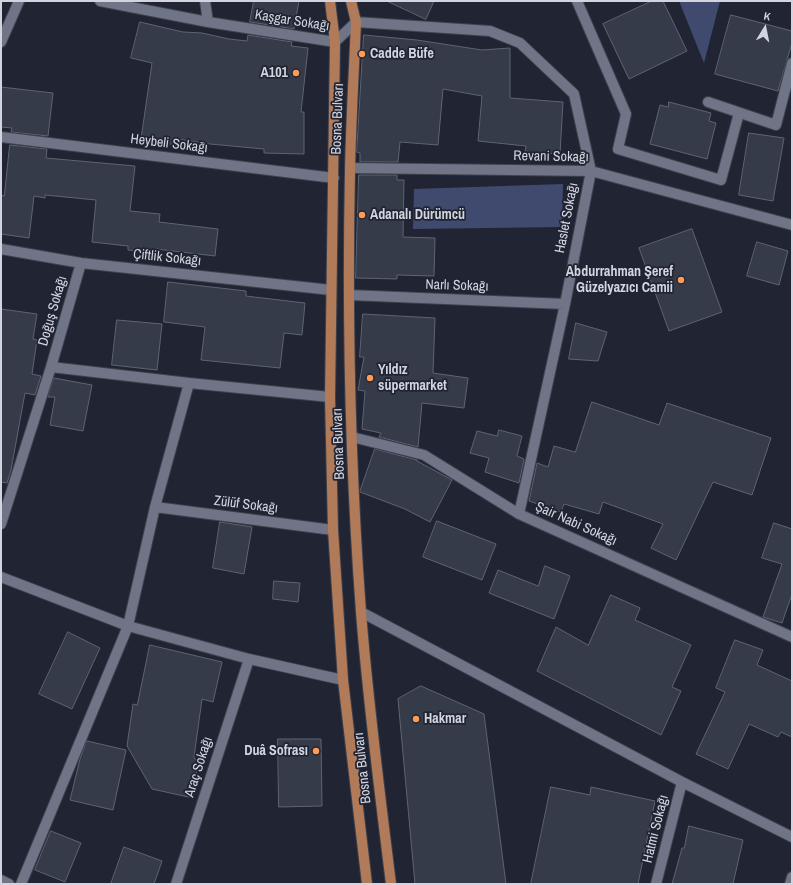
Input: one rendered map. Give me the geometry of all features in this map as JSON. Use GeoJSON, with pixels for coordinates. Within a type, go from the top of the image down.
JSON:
{"type":"FeatureCollection","features":[{"type":"Feature","properties":{"kind":"main road","name":"Bosna Bulvarı"},"geometry":{"type":"LineString","coordinates":[[330,1],[335,42],[330,397],[332,530],[343,680],[367,884]]}},
{"type":"Feature","properties":{"kind":"main road","name":"Bosna Bulvarı"},"geometry":{"type":"LineString","coordinates":[[351,1],[356,22],[350,168],[349,296],[352,437],[362,612],[378,783],[391,884]]}},
{"type":"Feature","properties":{"kind":"street"},"geometry":{"type":"LineString","coordinates":[[1,42],[19,1]]}},
{"type":"Feature","properties":{"kind":"street","name":"Kaşgar Sokağı"},"geometry":{"type":"LineString","coordinates":[[100,1],[208,22],[335,42],[356,22]]}},
{"type":"Feature","properties":{"kind":"street"},"geometry":{"type":"LineString","coordinates":[[205,1],[208,22]]}},
{"type":"Feature","properties":{"kind":"street"},"geometry":{"type":"LineString","coordinates":[[577,1],[626,114],[618,149],[721,180],[740,113]]}},
{"type":"Feature","properties":{"kind":"street","name":"Haslet Sokağı"},"geometry":{"type":"LineString","coordinates":[[356,22],[490,31],[520,43],[574,94],[591,171],[565,304],[518,514]]}},
{"type":"Feature","properties":{"kind":"street"},"geometry":{"type":"LineString","coordinates":[[708,102],[776,124],[792,63]]}},
{"type":"Feature","properties":{"kind":"street","name":"Heybeli Sokağı"},"geometry":{"type":"LineString","coordinates":[[1,137],[334,178]]}},
{"type":"Feature","properties":{"kind":"street","name":"Revani Sokağı"},"geometry":{"type":"LineString","coordinates":[[350,168],[591,171],[792,225]]}},
{"type":"Feature","properties":{"kind":"street","name":"Çiftlik Sokağı"},"geometry":{"type":"LineString","coordinates":[[1,249],[81,263],[331,290]]}},
{"type":"Feature","properties":{"kind":"street","name":"Doğuş Sokağı"},"geometry":{"type":"LineString","coordinates":[[1,524],[51,367],[81,263]]}},
{"type":"Feature","properties":{"kind":"street","name":"Narlı Sokağı"},"geometry":{"type":"LineString","coordinates":[[349,296],[565,304]]}},
{"type":"Feature","properties":{"kind":"street"},"geometry":{"type":"LineString","coordinates":[[51,367],[330,397]]}},
{"type":"Feature","properties":{"kind":"street"},"geometry":{"type":"LineString","coordinates":[[21,884],[128,626],[155,507],[189,383]]}},
{"type":"Feature","properties":{"kind":"street","name":"Şair Nabi Sokağı"},"geometry":{"type":"LineString","coordinates":[[352,437],[424,455],[518,514],[792,637]]}},
{"type":"Feature","properties":{"kind":"street","name":"Zülüf Sokağı"},"geometry":{"type":"LineString","coordinates":[[155,507],[332,530]]}},
{"type":"Feature","properties":{"kind":"street"},"geometry":{"type":"LineString","coordinates":[[1,577],[128,626],[249,659],[343,680]]}},
{"type":"Feature","properties":{"kind":"street"},"geometry":{"type":"LineString","coordinates":[[362,612],[682,782],[792,837]]}},
{"type":"Feature","properties":{"kind":"street","name":"Araç Sokağı"},"geometry":{"type":"LineString","coordinates":[[176,884],[249,659]]}},
{"type":"Feature","properties":{"kind":"street","name":"Hatmi Sokağı"},"geometry":{"type":"LineString","coordinates":[[656,884],[682,782]]}},
{"type":"Feature","properties":{"kind":"street"},"geometry":{"type":"LineString","coordinates":[[790,884],[792,877]]}},
{"type":"Feature","properties":{"kind":"street"},"geometry":{"type":"LineString","coordinates":[[1,880],[8,884]]}},
{"type":"Feature","properties":{"kind":"shaded area"},"geometry":{"type":"Polygon","coordinates":[[[679,1],[720,1],[704,63],[679,1]]]}},
{"type":"Feature","properties":{"kind":"shaded area"},"geometry":{"type":"Polygon","coordinates":[[[563,184],[562,227],[413,229],[414,189],[563,184]]]}},
{"type":"Feature","properties":{"kind":"building"},"geometry":{"type":"Polygon","coordinates":[[[254,1],[299,1],[294,29],[250,22],[254,1]]]}},
{"type":"Feature","properties":{"kind":"building"},"geometry":{"type":"Polygon","coordinates":[[[387,1],[434,1],[426,19],[387,1]]]}},
{"type":"Feature","properties":{"kind":"building"},"geometry":{"type":"Polygon","coordinates":[[[652,1],[663,1],[687,51],[629,79],[603,24],[652,1]]]}},
{"type":"Feature","properties":{"kind":"building"},"geometry":{"type":"Polygon","coordinates":[[[731,15],[792,31],[792,43],[778,91],[715,74],[731,15]]]}},
{"type":"Feature","properties":{"kind":"building"},"geometry":{"type":"Polygon","coordinates":[[[140,22],[183,32],[202,33],[229,39],[247,41],[248,35],[292,42],[291,46],[308,48],[301,112],[304,112],[304,154],[264,153],[264,149],[177,139],[176,145],[141,139],[152,63],[131,58],[140,22]]]}},
{"type":"Feature","properties":{"kind":"building"},"geometry":{"type":"Polygon","coordinates":[[[364,35],[417,40],[482,50],[510,48],[510,98],[563,102],[560,154],[525,152],[526,146],[478,141],[482,96],[443,89],[438,145],[400,142],[398,162],[360,162],[360,153],[357,152],[364,35]]]}},
{"type":"Feature","properties":{"kind":"building"},"geometry":{"type":"Polygon","coordinates":[[[1,87],[53,93],[48,136],[11,132],[12,128],[1,127],[1,87]]]}},
{"type":"Feature","properties":{"kind":"building"},"geometry":{"type":"Polygon","coordinates":[[[669,102],[711,113],[709,121],[716,123],[707,159],[650,144],[660,105],[668,107],[669,102]]]}},
{"type":"Feature","properties":{"kind":"building"},"geometry":{"type":"Polygon","coordinates":[[[749,133],[784,138],[773,201],[739,195],[749,133]]]}},
{"type":"Feature","properties":{"kind":"building"},"geometry":{"type":"Polygon","coordinates":[[[10,145],[47,149],[46,158],[135,166],[130,211],[160,214],[159,222],[218,229],[215,256],[156,249],[156,253],[128,250],[128,246],[92,242],[96,200],[45,195],[45,198],[34,196],[29,238],[1,234],[1,195],[4,196],[10,145]]]}},
{"type":"Feature","properties":{"kind":"building"},"geometry":{"type":"Polygon","coordinates":[[[359,175],[397,175],[397,180],[404,180],[403,237],[435,238],[434,276],[397,275],[397,279],[356,278],[359,175]]]}},
{"type":"Feature","properties":{"kind":"building","name":"Abdurrahman Şeref Güzelyazıcı Camii"},"geometry":{"type":"Polygon","coordinates":[[[692,229],[722,312],[669,331],[639,248],[692,229]]]}},
{"type":"Feature","properties":{"kind":"building"},"geometry":{"type":"Polygon","coordinates":[[[757,242],[788,251],[779,285],[747,276],[757,242]]]}},
{"type":"Feature","properties":{"kind":"building"},"geometry":{"type":"Polygon","coordinates":[[[168,282],[246,291],[246,296],[305,303],[302,335],[284,333],[280,368],[201,360],[205,327],[164,322],[168,282]]]}},
{"type":"Feature","properties":{"kind":"building"},"geometry":{"type":"Polygon","coordinates":[[[1,309],[37,314],[33,339],[37,340],[32,374],[41,376],[35,395],[25,393],[11,470],[7,483],[1,482],[1,309]]]}},
{"type":"Feature","properties":{"kind":"building"},"geometry":{"type":"Polygon","coordinates":[[[363,314],[435,318],[433,373],[468,378],[464,408],[422,403],[418,447],[379,437],[381,433],[362,429],[365,391],[358,390],[364,357],[360,357],[363,314]]]}},
{"type":"Feature","properties":{"kind":"building"},"geometry":{"type":"Polygon","coordinates":[[[117,320],[162,324],[157,370],[112,365],[117,320]]]}},
{"type":"Feature","properties":{"kind":"building"},"geometry":{"type":"Polygon","coordinates":[[[576,323],[607,332],[598,361],[569,359],[576,323]]]}},
{"type":"Feature","properties":{"kind":"building"},"geometry":{"type":"Polygon","coordinates":[[[54,378],[92,385],[83,431],[50,425],[55,397],[48,397],[54,378]]]}},
{"type":"Feature","properties":{"kind":"building"},"geometry":{"type":"Polygon","coordinates":[[[592,402],[659,425],[667,403],[771,438],[752,495],[713,482],[676,560],[651,548],[663,524],[603,502],[599,514],[564,504],[561,512],[529,501],[537,463],[548,467],[554,446],[575,452],[592,402]]]}},
{"type":"Feature","properties":{"kind":"building"},"geometry":{"type":"Polygon","coordinates":[[[499,430],[522,436],[517,456],[524,459],[519,483],[485,472],[489,458],[470,453],[477,431],[497,436],[499,430]]]}},
{"type":"Feature","properties":{"kind":"building"},"geometry":{"type":"Polygon","coordinates":[[[375,449],[417,460],[452,480],[430,522],[405,509],[360,492],[375,449]]]}},
{"type":"Feature","properties":{"kind":"building"},"geometry":{"type":"Polygon","coordinates":[[[437,521],[496,544],[482,580],[423,557],[437,521]]]}},
{"type":"Feature","properties":{"kind":"building"},"geometry":{"type":"Polygon","coordinates":[[[220,522],[252,527],[244,574],[213,568],[220,522]]]}},
{"type":"Feature","properties":{"kind":"building"},"geometry":{"type":"Polygon","coordinates":[[[774,523],[792,529],[792,594],[782,623],[763,617],[782,564],[762,558],[774,523]]]}},
{"type":"Feature","properties":{"kind":"building"},"geometry":{"type":"Polygon","coordinates":[[[545,566],[570,576],[554,619],[489,593],[498,570],[538,586],[545,566]]]}},
{"type":"Feature","properties":{"kind":"building"},"geometry":{"type":"Polygon","coordinates":[[[274,581],[300,583],[298,602],[273,599],[274,581]]]}},
{"type":"Feature","properties":{"kind":"building"},"geometry":{"type":"Polygon","coordinates":[[[611,595],[640,608],[635,620],[691,645],[672,687],[681,691],[661,735],[537,671],[556,627],[588,645],[611,595]]]}},
{"type":"Feature","properties":{"kind":"building"},"geometry":{"type":"Polygon","coordinates":[[[68,632],[100,648],[72,709],[39,694],[68,632]]]}},
{"type":"Feature","properties":{"kind":"building"},"geometry":{"type":"Polygon","coordinates":[[[735,640],[763,650],[757,665],[792,681],[792,737],[781,732],[778,737],[749,724],[728,769],[696,754],[725,692],[716,688],[735,640]]]}},
{"type":"Feature","properties":{"kind":"building"},"geometry":{"type":"Polygon","coordinates":[[[150,645],[222,662],[213,702],[202,699],[194,757],[198,764],[193,798],[152,789],[127,746],[133,704],[137,705],[150,645]]]}},
{"type":"Feature","properties":{"kind":"building"},"geometry":{"type":"Polygon","coordinates":[[[421,686],[484,714],[506,884],[415,884],[398,699],[421,686]]]}},
{"type":"Feature","properties":{"kind":"building"},"geometry":{"type":"Polygon","coordinates":[[[278,739],[321,739],[322,806],[279,807],[278,739]]]}},
{"type":"Feature","properties":{"kind":"building"},"geometry":{"type":"Polygon","coordinates":[[[87,741],[126,750],[113,810],[70,800],[80,759],[87,741]]]}},
{"type":"Feature","properties":{"kind":"building"},"geometry":{"type":"Polygon","coordinates":[[[551,787],[590,795],[591,787],[655,801],[638,884],[531,884],[551,787]]]}},
{"type":"Feature","properties":{"kind":"building"},"geometry":{"type":"Polygon","coordinates":[[[689,826],[743,840],[733,884],[672,884],[682,848],[684,848],[689,826]]]}},
{"type":"Feature","properties":{"kind":"building"},"geometry":{"type":"Polygon","coordinates":[[[51,831],[81,843],[65,882],[35,870],[51,831]]]}},
{"type":"Feature","properties":{"kind":"building"},"geometry":{"type":"Polygon","coordinates":[[[124,847],[162,861],[154,884],[111,884],[124,847]]]}},
{"type":"Feature","properties":{"kind":"place","name":"Cadde Büfe"},"geometry":{"type":"Point","coordinates":[362,54]}},
{"type":"Feature","properties":{"kind":"place","name":"A101"},"geometry":{"type":"Point","coordinates":[296,73]}},
{"type":"Feature","properties":{"kind":"place","name":"Adanalı Dürümcü"},"geometry":{"type":"Point","coordinates":[362,215]}},
{"type":"Feature","properties":{"kind":"place","name":"Abdurrahman Şeref Güzelyazıcı Camii"},"geometry":{"type":"Point","coordinates":[681,280]}},
{"type":"Feature","properties":{"kind":"place","name":"Yıldız süpermarket"},"geometry":{"type":"Point","coordinates":[370,378]}},
{"type":"Feature","properties":{"kind":"place","name":"Hakmar"},"geometry":{"type":"Point","coordinates":[416,719]}},
{"type":"Feature","properties":{"kind":"place","name":"Duâ Sofrası"},"geometry":{"type":"Point","coordinates":[316,751]}}]}
